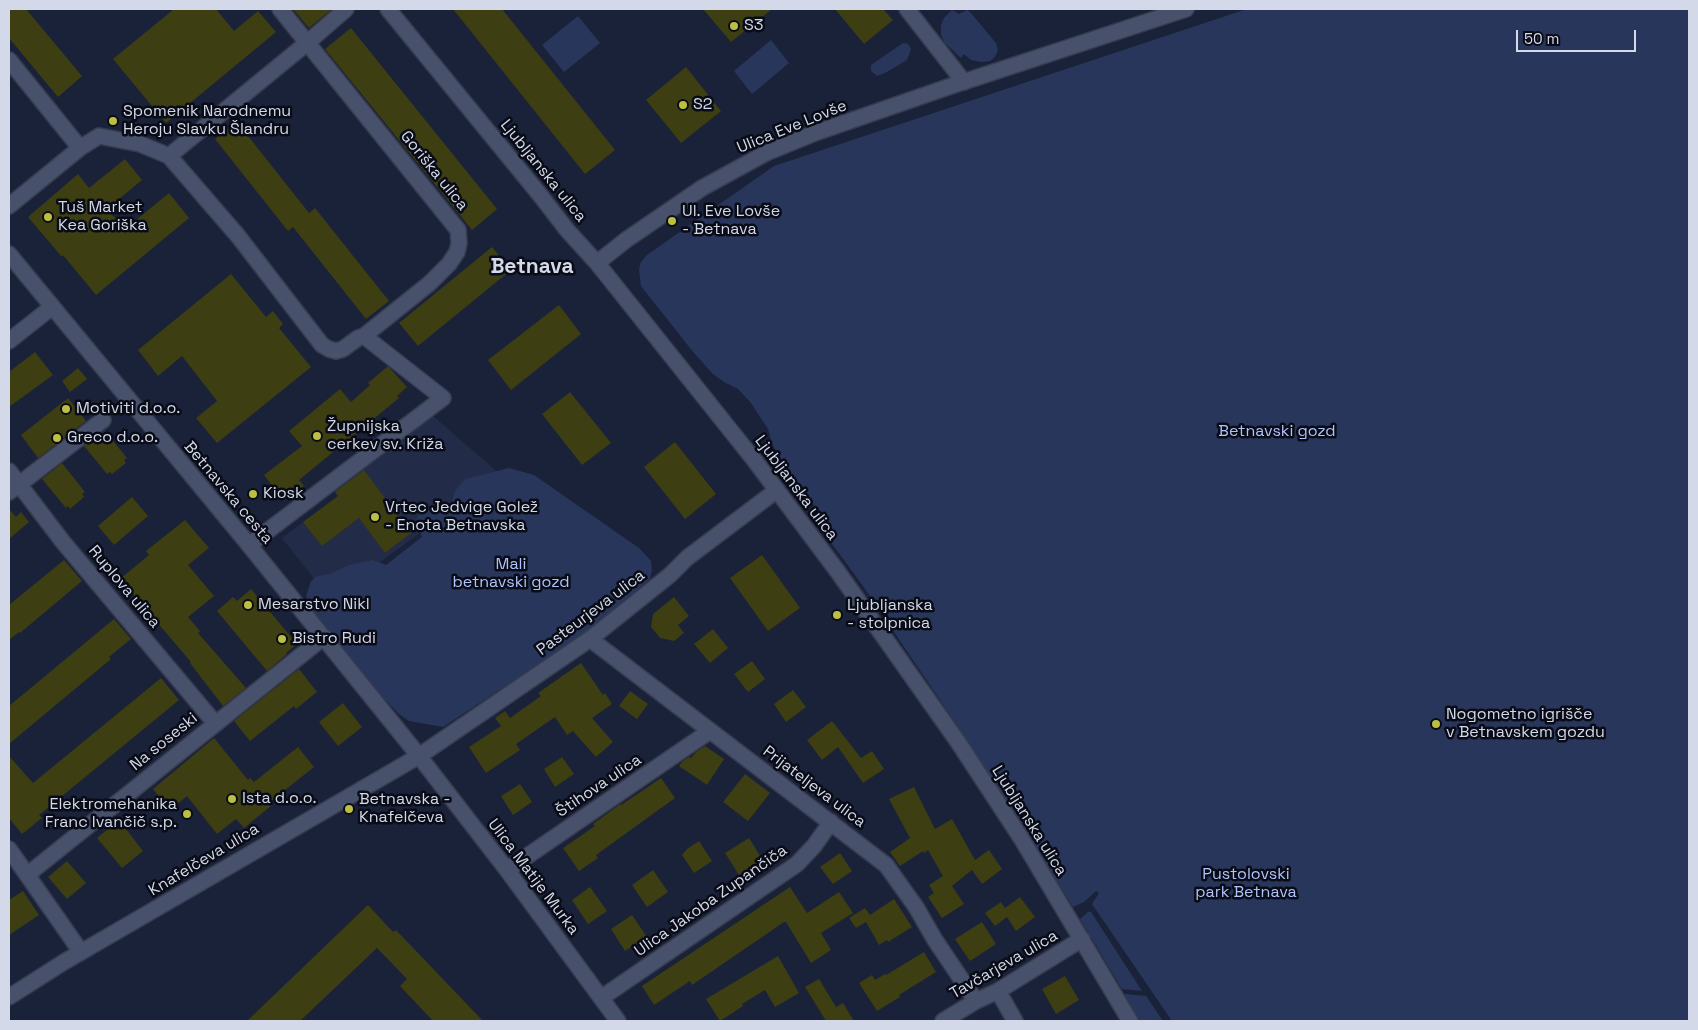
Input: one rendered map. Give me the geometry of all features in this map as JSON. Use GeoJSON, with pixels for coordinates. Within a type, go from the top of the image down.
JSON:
{"type":"FeatureCollection","features":[{"type":"Feature","properties":{"kind":"street","name":"Goriška ulica"},"geometry":{"type":"LineString","coordinates":[[9,206],[80,148],[100,136],[140,144],[169,156],[238,236],[322,345],[336,351],[343,349],[364,336],[430,283],[449,264],[457,252],[459,243],[458,230],[280,9]]}},
{"type":"Feature","properties":{"kind":"street"},"geometry":{"type":"LineString","coordinates":[[169,156],[346,9]]}},
{"type":"Feature","properties":{"kind":"street","name":"Ljubljanska ulica"},"geometry":{"type":"LineString","coordinates":[[388,9],[567,230],[597,263],[777,490],[838,572],[958,742],[1021,838],[1130,1021]]}},
{"type":"Feature","properties":{"kind":"street"},"geometry":{"type":"LineString","coordinates":[[907,9],[964,82]]}},
{"type":"Feature","properties":{"kind":"street","name":"Ulica Eve Lovše"},"geometry":{"type":"LineString","coordinates":[[597,263],[626,240],[702,188],[766,153],[964,82],[1186,9]]}},
{"type":"Feature","properties":{"kind":"street"},"geometry":{"type":"LineString","coordinates":[[9,60],[80,148]]}},
{"type":"Feature","properties":{"kind":"street","name":"Betnavska cesta"},"geometry":{"type":"LineString","coordinates":[[9,254],[324,637],[418,756]]}},
{"type":"Feature","properties":{"kind":"street"},"geometry":{"type":"LineString","coordinates":[[9,341],[52,307]]}},
{"type":"Feature","properties":{"kind":"street"},"geometry":{"type":"LineString","coordinates":[[249,545],[443,398],[364,336]]}},
{"type":"Feature","properties":{"kind":"street"},"geometry":{"type":"LineString","coordinates":[[14,488],[103,420]]}},
{"type":"Feature","properties":{"kind":"street","name":"Ruplova ulica"},"geometry":{"type":"LineString","coordinates":[[9,471],[14,488],[63,542],[215,723]]}},
{"type":"Feature","properties":{"kind":"street","name":"Pasteurjeva ulica"},"geometry":{"type":"LineString","coordinates":[[418,756],[590,639],[687,558],[777,490]]}},
{"type":"Feature","properties":{"kind":"street","name":"Na soseski"},"geometry":{"type":"LineString","coordinates":[[27,875],[324,637]]}},
{"type":"Feature","properties":{"kind":"street","name":"Prijateljeva ulica"},"geometry":{"type":"LineString","coordinates":[[590,639],[886,865],[916,907],[976,1001]]}},
{"type":"Feature","properties":{"kind":"street","name":"Štihova ulica"},"geometry":{"type":"LineString","coordinates":[[507,870],[710,731]]}},
{"type":"Feature","properties":{"kind":"street","name":"Ulica Matije Murka"},"geometry":{"type":"LineString","coordinates":[[418,756],[507,870],[618,1021]]}},
{"type":"Feature","properties":{"kind":"street","name":"Knafelčeva ulica"},"geometry":{"type":"LineString","coordinates":[[9,997],[82,952],[418,756]]}},
{"type":"Feature","properties":{"kind":"street","name":"Ulica Jakoba Zupančiča"},"geometry":{"type":"LineString","coordinates":[[601,998],[797,864],[814,846],[831,822]]}},
{"type":"Feature","properties":{"kind":"street"},"geometry":{"type":"LineString","coordinates":[[9,849],[82,952]]}},
{"type":"Feature","properties":{"kind":"street","name":"Tavčarjeva ulica"},"geometry":{"type":"LineString","coordinates":[[943,1021],[976,1001],[998,991],[1082,939]]}},
{"type":"Feature","properties":{"kind":"street"},"geometry":{"type":"LineString","coordinates":[[998,991],[1015,1021]]}},
{"type":"Feature","properties":{"kind":"shaded area","name":"Vrtec Jedvige Golež - Enota Betnavska"},"geometry":{"type":"Polygon","coordinates":[[[433,416],[500,474],[330,599],[282,538],[338,496],[334,491],[433,416]]]}},
{"type":"Feature","properties":{"kind":"green space","name":"Betnavski gozd"},"geometry":{"type":"Polygon","coordinates":[[[1247,9],[1689,9],[1689,1021],[1172,1021],[1092,904],[1099,893],[1096,891],[1084,902],[1073,907],[969,743],[863,586],[813,518],[820,513],[780,461],[768,429],[751,403],[738,389],[713,374],[641,286],[639,269],[641,262],[647,255],[774,166],[1247,9]]]}},
{"type":"Feature","properties":{"kind":"green space"},"geometry":{"type":"Polygon","coordinates":[[[952,10],[959,14],[967,10],[970,12],[996,43],[998,50],[995,57],[990,61],[981,62],[971,60],[964,54],[961,58],[944,42],[941,34],[941,25],[944,18],[952,10]]]}},
{"type":"Feature","properties":{"kind":"green space"},"geometry":{"type":"Polygon","coordinates":[[[578,16],[600,43],[564,72],[542,45],[578,16]]]}},
{"type":"Feature","properties":{"kind":"green space"},"geometry":{"type":"Polygon","coordinates":[[[771,40],[789,63],[752,94],[734,71],[771,40]]]}},
{"type":"Feature","properties":{"kind":"green space"},"geometry":{"type":"Polygon","coordinates":[[[903,43],[908,44],[911,49],[907,60],[877,76],[871,71],[871,65],[903,43]]]}},
{"type":"Feature","properties":{"kind":"green space","name":"Mali betnavski gozd"},"geometry":{"type":"Polygon","coordinates":[[[509,468],[534,475],[639,548],[651,561],[650,579],[585,634],[443,727],[409,721],[399,714],[374,688],[315,617],[306,596],[311,581],[317,576],[330,574],[349,565],[373,560],[386,565],[422,537],[416,523],[418,516],[426,508],[451,505],[455,491],[465,479],[509,468]]]}},
{"type":"Feature","properties":{"kind":"green space"},"geometry":{"type":"Polygon","coordinates":[[[1088,912],[1091,912],[1142,991],[1122,989],[1080,919],[1088,912]]]}},
{"type":"Feature","properties":{"kind":"green space"},"geometry":{"type":"Polygon","coordinates":[[[1124,994],[1146,996],[1163,1021],[1140,1021],[1124,994]]]}},
{"type":"Feature","properties":{"kind":"building"},"geometry":{"type":"Polygon","coordinates":[[[9,9],[26,9],[82,76],[58,97],[9,38],[9,9]]]}},
{"type":"Feature","properties":{"kind":"building"},"geometry":{"type":"Polygon","coordinates":[[[174,9],[216,9],[234,31],[258,11],[276,32],[166,123],[113,59],[174,9]]]}},
{"type":"Feature","properties":{"kind":"building"},"geometry":{"type":"Polygon","coordinates":[[[293,9],[332,9],[309,28],[293,9]]]}},
{"type":"Feature","properties":{"kind":"building"},"geometry":{"type":"Polygon","coordinates":[[[453,9],[502,9],[615,150],[585,174],[453,9]]]}},
{"type":"Feature","properties":{"kind":"building","name":"S3"},"geometry":{"type":"Polygon","coordinates":[[[703,9],[772,9],[731,42],[703,9]]]}},
{"type":"Feature","properties":{"kind":"building"},"geometry":{"type":"Polygon","coordinates":[[[835,9],[883,9],[893,20],[864,44],[835,9]]]}},
{"type":"Feature","properties":{"kind":"building"},"geometry":{"type":"Polygon","coordinates":[[[351,28],[497,209],[472,230],[325,49],[351,28]]]}},
{"type":"Feature","properties":{"kind":"building","name":"S2"},"geometry":{"type":"Polygon","coordinates":[[[686,67],[721,111],[681,143],[646,100],[686,67]]]}},
{"type":"Feature","properties":{"kind":"building"},"geometry":{"type":"Polygon","coordinates":[[[237,122],[309,213],[315,208],[389,301],[366,319],[293,227],[288,231],[215,139],[237,122]]]}},
{"type":"Feature","properties":{"kind":"building"},"geometry":{"type":"Polygon","coordinates":[[[125,159],[142,180],[107,209],[125,229],[169,193],[189,218],[96,295],[28,217],[78,174],[89,188],[125,159]]]}},
{"type":"Feature","properties":{"kind":"building"},"geometry":{"type":"Polygon","coordinates":[[[492,247],[511,270],[418,346],[399,323],[492,247]]]}},
{"type":"Feature","properties":{"kind":"building"},"geometry":{"type":"Polygon","coordinates":[[[231,274],[266,317],[273,311],[283,324],[279,328],[311,367],[217,443],[196,418],[217,401],[182,356],[158,376],[138,350],[231,274]]]}},
{"type":"Feature","properties":{"kind":"building"},"geometry":{"type":"Polygon","coordinates":[[[559,305],[581,334],[511,390],[488,360],[559,305]]]}},
{"type":"Feature","properties":{"kind":"building"},"geometry":{"type":"Polygon","coordinates":[[[35,352],[53,375],[9,407],[9,372],[35,352]]]}},
{"type":"Feature","properties":{"kind":"building"},"geometry":{"type":"Polygon","coordinates":[[[388,366],[407,387],[397,396],[399,398],[299,480],[304,486],[284,501],[264,475],[302,446],[289,431],[340,389],[351,402],[370,385],[368,383],[388,366]]]}},
{"type":"Feature","properties":{"kind":"building"},"geometry":{"type":"Polygon","coordinates":[[[78,368],[87,379],[70,392],[62,381],[78,368]]]}},
{"type":"Feature","properties":{"kind":"building"},"geometry":{"type":"Polygon","coordinates":[[[570,392],[611,443],[582,465],[542,414],[570,392]]]}},
{"type":"Feature","properties":{"kind":"building"},"geometry":{"type":"Polygon","coordinates":[[[68,398],[86,421],[38,458],[21,435],[68,398]]]}},
{"type":"Feature","properties":{"kind":"building"},"geometry":{"type":"Polygon","coordinates":[[[105,431],[127,458],[124,460],[126,463],[112,474],[110,472],[107,474],[84,446],[105,431]]]}},
{"type":"Feature","properties":{"kind":"building"},"geometry":{"type":"Polygon","coordinates":[[[675,442],[716,494],[685,519],[644,467],[675,442]]]}},
{"type":"Feature","properties":{"kind":"building"},"geometry":{"type":"Polygon","coordinates":[[[62,463],[85,492],[82,494],[84,497],[70,509],[68,506],[66,508],[42,479],[62,463]]]}},
{"type":"Feature","properties":{"kind":"building"},"geometry":{"type":"Polygon","coordinates":[[[364,470],[411,533],[385,553],[359,518],[322,546],[303,522],[338,496],[335,492],[364,470]]]}},
{"type":"Feature","properties":{"kind":"building"},"geometry":{"type":"Polygon","coordinates":[[[132,497],[148,516],[114,545],[98,526],[132,497]]]}},
{"type":"Feature","properties":{"kind":"building"},"geometry":{"type":"Polygon","coordinates":[[[9,509],[16,517],[21,512],[29,522],[9,539],[9,509]]]}},
{"type":"Feature","properties":{"kind":"building"},"geometry":{"type":"Polygon","coordinates":[[[185,520],[209,548],[188,565],[214,596],[188,617],[200,631],[198,633],[246,688],[223,706],[191,662],[120,579],[149,555],[146,551],[185,520]]]}},
{"type":"Feature","properties":{"kind":"building"},"geometry":{"type":"Polygon","coordinates":[[[762,555],[800,608],[768,631],[730,578],[762,555]]]}},
{"type":"Feature","properties":{"kind":"building"},"geometry":{"type":"Polygon","coordinates":[[[64,560],[82,581],[9,640],[9,605],[64,560]]]}},
{"type":"Feature","properties":{"kind":"building"},"geometry":{"type":"Polygon","coordinates":[[[251,589],[297,644],[267,671],[217,611],[233,597],[237,601],[251,589]]]}},
{"type":"Feature","properties":{"kind":"building"},"geometry":{"type":"Polygon","coordinates":[[[674,597],[689,616],[678,625],[684,633],[674,641],[660,638],[651,627],[653,614],[674,597]]]}},
{"type":"Feature","properties":{"kind":"building"},"geometry":{"type":"Polygon","coordinates":[[[114,619],[131,639],[109,657],[111,659],[9,744],[9,706],[114,619]]]}},
{"type":"Feature","properties":{"kind":"building"},"geometry":{"type":"Polygon","coordinates":[[[713,629],[728,648],[710,663],[694,644],[713,629]]]}},
{"type":"Feature","properties":{"kind":"building"},"geometry":{"type":"Polygon","coordinates":[[[752,661],[765,679],[748,692],[734,674],[752,661]]]}},
{"type":"Feature","properties":{"kind":"building"},"geometry":{"type":"Polygon","coordinates":[[[581,663],[603,695],[605,693],[612,704],[592,718],[613,742],[596,757],[573,731],[567,735],[555,717],[516,744],[520,750],[486,773],[469,747],[501,726],[495,718],[505,711],[510,718],[541,696],[538,693],[581,663]]]}},
{"type":"Feature","properties":{"kind":"building"},"geometry":{"type":"Polygon","coordinates":[[[299,669],[317,692],[296,709],[294,706],[250,741],[234,721],[299,669]]]}},
{"type":"Feature","properties":{"kind":"building"},"geometry":{"type":"Polygon","coordinates":[[[161,678],[179,700],[39,815],[42,818],[22,834],[9,818],[9,756],[33,783],[161,678]]]}},
{"type":"Feature","properties":{"kind":"building"},"geometry":{"type":"Polygon","coordinates":[[[793,690],[806,707],[786,722],[774,704],[793,690]]]}},
{"type":"Feature","properties":{"kind":"building"},"geometry":{"type":"Polygon","coordinates":[[[630,691],[648,704],[637,719],[619,706],[630,691]]]}},
{"type":"Feature","properties":{"kind":"building"},"geometry":{"type":"Polygon","coordinates":[[[343,703],[362,727],[338,746],[319,722],[343,703]]]}},
{"type":"Feature","properties":{"kind":"building"},"geometry":{"type":"Polygon","coordinates":[[[832,721],[861,758],[872,751],[884,769],[863,783],[838,747],[822,760],[807,740],[832,721]]]}},
{"type":"Feature","properties":{"kind":"building"},"geometry":{"type":"Polygon","coordinates":[[[214,738],[248,780],[250,778],[254,782],[298,747],[314,767],[270,802],[272,805],[244,828],[236,819],[217,834],[187,796],[170,810],[153,789],[214,738]]]}},
{"type":"Feature","properties":{"kind":"building"},"geometry":{"type":"Polygon","coordinates":[[[705,746],[724,759],[707,785],[679,766],[683,761],[689,757],[691,758],[705,746]]]}},
{"type":"Feature","properties":{"kind":"building"},"geometry":{"type":"Polygon","coordinates":[[[562,757],[574,774],[555,787],[544,769],[562,757]]]}},
{"type":"Feature","properties":{"kind":"building"},"geometry":{"type":"Polygon","coordinates":[[[745,774],[770,793],[748,821],[723,802],[745,774]]]}},
{"type":"Feature","properties":{"kind":"building"},"geometry":{"type":"Polygon","coordinates":[[[661,778],[675,798],[596,855],[598,858],[579,871],[563,848],[595,826],[593,824],[620,804],[661,778]]]}},
{"type":"Feature","properties":{"kind":"building"},"geometry":{"type":"Polygon","coordinates":[[[520,784],[532,802],[513,815],[501,796],[520,784]]]}},
{"type":"Feature","properties":{"kind":"building"},"geometry":{"type":"Polygon","coordinates":[[[914,787],[935,829],[952,819],[975,860],[989,850],[1002,869],[982,884],[972,870],[952,886],[964,904],[942,918],[928,897],[934,893],[929,885],[943,876],[928,850],[924,853],[923,851],[900,866],[890,852],[910,838],[889,799],[914,787]]]}},
{"type":"Feature","properties":{"kind":"building"},"geometry":{"type":"Polygon","coordinates":[[[119,820],[143,851],[122,868],[97,838],[119,820]]]}},
{"type":"Feature","properties":{"kind":"building"},"geometry":{"type":"Polygon","coordinates":[[[749,838],[762,859],[739,875],[725,853],[749,838]]]}},
{"type":"Feature","properties":{"kind":"building"},"geometry":{"type":"Polygon","coordinates":[[[699,841],[712,861],[694,873],[682,855],[699,841]]]}},
{"type":"Feature","properties":{"kind":"building"},"geometry":{"type":"Polygon","coordinates":[[[840,853],[852,871],[833,884],[820,867],[840,853]]]}},
{"type":"Feature","properties":{"kind":"building"},"geometry":{"type":"Polygon","coordinates":[[[67,861],[86,883],[67,899],[48,877],[67,861]]]}},
{"type":"Feature","properties":{"kind":"building"},"geometry":{"type":"Polygon","coordinates":[[[653,870],[668,892],[647,907],[632,885],[653,870]]]}},
{"type":"Feature","properties":{"kind":"building"},"geometry":{"type":"Polygon","coordinates":[[[590,887],[607,911],[588,924],[572,900],[590,887]]]}},
{"type":"Feature","properties":{"kind":"building"},"geometry":{"type":"Polygon","coordinates":[[[790,887],[807,913],[839,892],[853,913],[821,933],[831,950],[811,963],[786,922],[784,922],[692,985],[690,981],[654,1005],[642,986],[790,887]]]}},
{"type":"Feature","properties":{"kind":"building"},"geometry":{"type":"Polygon","coordinates":[[[23,891],[39,915],[9,935],[9,900],[23,891]]]}},
{"type":"Feature","properties":{"kind":"building"},"geometry":{"type":"Polygon","coordinates":[[[1020,897],[1035,917],[1016,931],[1007,917],[995,926],[985,913],[1001,902],[1005,908],[1020,897]]]}},
{"type":"Feature","properties":{"kind":"building"},"geometry":{"type":"Polygon","coordinates":[[[894,899],[912,927],[888,942],[887,940],[879,945],[866,922],[856,928],[849,918],[865,908],[870,915],[894,899]]]}},
{"type":"Feature","properties":{"kind":"building"},"geometry":{"type":"Polygon","coordinates":[[[368,905],[393,932],[396,930],[483,1021],[433,1021],[400,986],[407,979],[377,948],[300,1021],[247,1021],[368,905]]]}},
{"type":"Feature","properties":{"kind":"building"},"geometry":{"type":"Polygon","coordinates":[[[632,915],[647,937],[625,951],[611,929],[632,915]]]}},
{"type":"Feature","properties":{"kind":"building"},"geometry":{"type":"Polygon","coordinates":[[[982,922],[996,944],[970,961],[955,939],[982,922]]]}},
{"type":"Feature","properties":{"kind":"building"},"geometry":{"type":"Polygon","coordinates":[[[924,952],[936,972],[877,1011],[859,983],[872,975],[875,980],[886,975],[924,952]]]}},
{"type":"Feature","properties":{"kind":"building"},"geometry":{"type":"Polygon","coordinates":[[[778,956],[799,993],[775,1007],[765,990],[742,1004],[743,1006],[720,1021],[706,999],[778,956]]]}},
{"type":"Feature","properties":{"kind":"building"},"geometry":{"type":"Polygon","coordinates":[[[1065,976],[1079,1000],[1056,1014],[1042,989],[1065,976]]]}},
{"type":"Feature","properties":{"kind":"building"},"geometry":{"type":"Polygon","coordinates":[[[819,979],[836,1007],[843,1003],[854,1021],[826,1021],[805,987],[819,979]]]}},
{"type":"Feature","properties":{"kind":"place","name":"S3"},"geometry":{"type":"Point","coordinates":[734,26]}},
{"type":"Feature","properties":{"kind":"place","name":"S2"},"geometry":{"type":"Point","coordinates":[683,105]}},
{"type":"Feature","properties":{"kind":"place","name":"Spomenik Narodnemu Heroju Slavku Šlandru"},"geometry":{"type":"Point","coordinates":[113,121]}},
{"type":"Feature","properties":{"kind":"place","name":"Tuš Market Kea Goriška"},"geometry":{"type":"Point","coordinates":[48,217]}},
{"type":"Feature","properties":{"kind":"place","name":"Ul. Eve Lovše - Betnava"},"geometry":{"type":"Point","coordinates":[672,221]}},
{"type":"Feature","properties":{"kind":"place","name":"Motiviti d.o.o."},"geometry":{"type":"Point","coordinates":[66,409]}},
{"type":"Feature","properties":{"kind":"place","name":"Župnijska cerkev sv. Križa"},"geometry":{"type":"Point","coordinates":[317,436]}},
{"type":"Feature","properties":{"kind":"place","name":"Greco d.o.o."},"geometry":{"type":"Point","coordinates":[57,438]}},
{"type":"Feature","properties":{"kind":"place","name":"Kiosk"},"geometry":{"type":"Point","coordinates":[253,494]}},
{"type":"Feature","properties":{"kind":"place","name":"Vrtec Jedvige Golež - Enota Betnavska"},"geometry":{"type":"Point","coordinates":[375,517]}},
{"type":"Feature","properties":{"kind":"place","name":"Mesarstvo Nikl"},"geometry":{"type":"Point","coordinates":[248,605]}},
{"type":"Feature","properties":{"kind":"place","name":"Ljubljanska - stolpnica"},"geometry":{"type":"Point","coordinates":[837,615]}},
{"type":"Feature","properties":{"kind":"place","name":"Bistro Rudi"},"geometry":{"type":"Point","coordinates":[282,639]}},
{"type":"Feature","properties":{"kind":"place","name":"Nogometno igrišče v Betnavskem gozdu"},"geometry":{"type":"Point","coordinates":[1436,724]}},
{"type":"Feature","properties":{"kind":"place","name":"Ista d.o.o."},"geometry":{"type":"Point","coordinates":[232,799]}},
{"type":"Feature","properties":{"kind":"place","name":"Betnavska - Knafelčeva"},"geometry":{"type":"Point","coordinates":[349,809]}},
{"type":"Feature","properties":{"kind":"place","name":"Elektromehanika Franc Ivančič s.p."},"geometry":{"type":"Point","coordinates":[187,814]}},
{"type":"Feature","properties":{"kind":"district","name":"Betnava"},"geometry":{"type":"Point","coordinates":[532,267]}},
{"type":"Feature","properties":{"kind":"park label","name":"Pustolovski park Betnava"},"geometry":{"type":"Point","coordinates":[1246,884]}}]}
